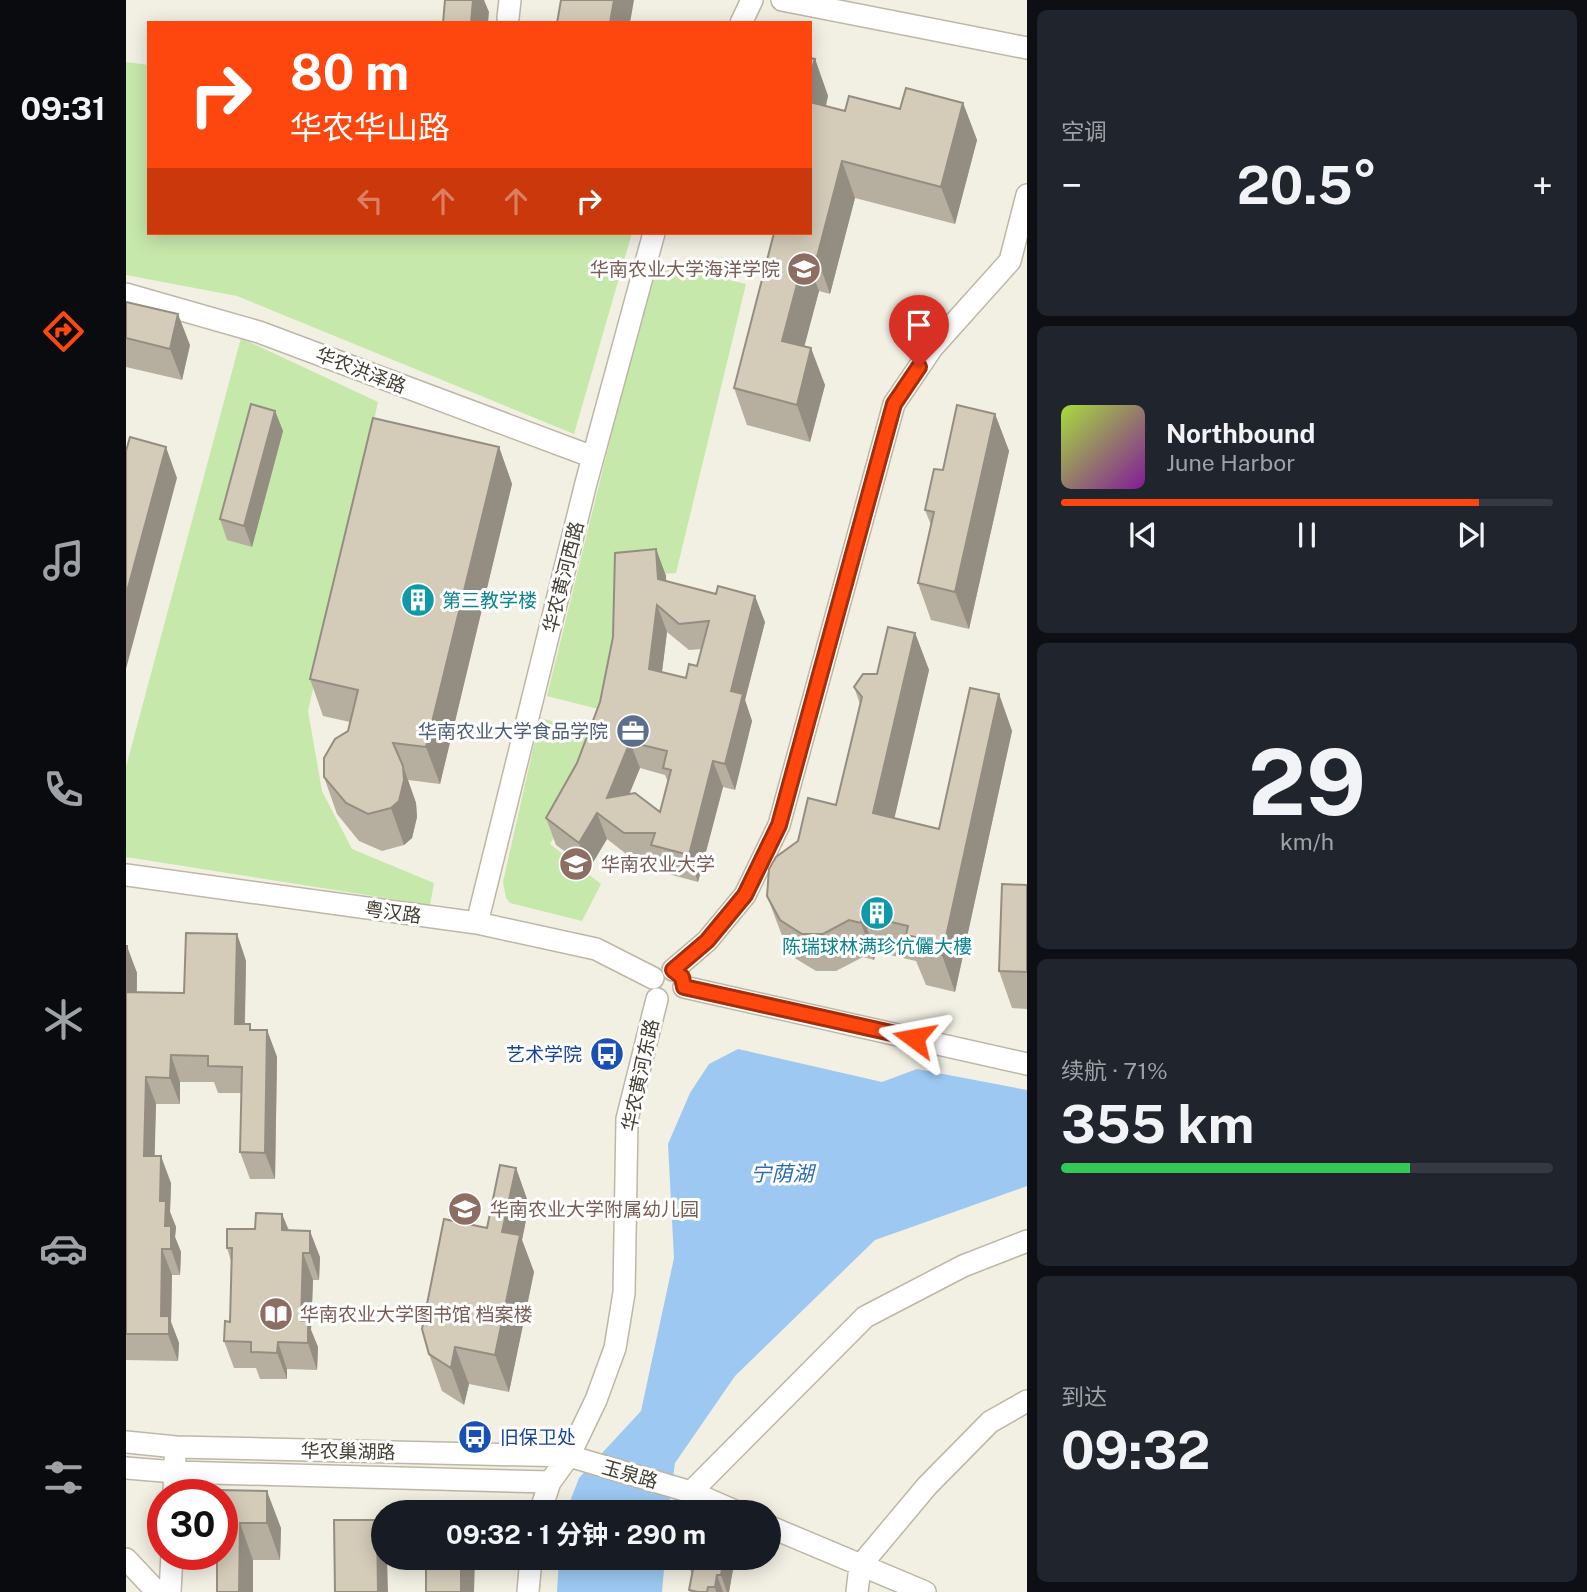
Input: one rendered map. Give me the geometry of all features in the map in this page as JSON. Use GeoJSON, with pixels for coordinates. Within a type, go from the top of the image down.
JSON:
{"type":"FeatureCollection","features":[{"type":"Feature","properties":{"kind":"street"},"geometry":{"type":"LineString","coordinates":[[742,21],[752,0]]}},
{"type":"Feature","properties":{"kind":"street"},"geometry":{"type":"LineString","coordinates":[[782,0],[1027,48]]}},
{"type":"Feature","properties":{"kind":"street"},"geometry":{"type":"LineString","coordinates":[[1027,195],[1010,261],[932,348],[894,404],[779,825],[745,895],[679,979],[681,997],[672,1003],[655,988],[662,970],[679,979],[1027,1064]]}},
{"type":"Feature","properties":{"kind":"street","name":"华农黄河西路"},"geometry":{"type":"LineString","coordinates":[[477,923],[593,457],[653,235]]}},
{"type":"Feature","properties":{"kind":"street","name":"华农洪泽路"},"geometry":{"type":"LineString","coordinates":[[126,294],[259,332],[593,457]]}},
{"type":"Feature","properties":{"kind":"street","name":"粤汉路"},"geometry":{"type":"LineString","coordinates":[[126,875],[477,923],[596,949],[655,988]]}},
{"type":"Feature","properties":{"kind":"street","name":"华农黄河东路"},"geometry":{"type":"LineString","coordinates":[[544,1500],[550,1482],[569,1456],[596,1400],[615,1348],[624,1293],[627,1119],[655,988]]}},
{"type":"Feature","properties":{"kind":"street"},"geometry":{"type":"LineString","coordinates":[[691,1492],[865,1317],[963,1266],[1027,1241]]}},
{"type":"Feature","properties":{"kind":"street"},"geometry":{"type":"LineString","coordinates":[[857,1592],[860,1566],[927,1486],[990,1422],[1027,1401]]}},
{"type":"Feature","properties":{"kind":"street","name":"华农巢湖路"},"geometry":{"type":"LineString","coordinates":[[126,1442],[176,1447],[569,1456]]}},
{"type":"Feature","properties":{"kind":"street"},"geometry":{"type":"LineString","coordinates":[[175,1479],[176,1447]]}},
{"type":"Feature","properties":{"kind":"street","name":"玉泉路"},"geometry":{"type":"LineString","coordinates":[[569,1456],[691,1492],[709,1500]]}},
{"type":"Feature","properties":{"kind":"street","name":"华农巢湖路"},"geometry":{"type":"LineString","coordinates":[[126,1468],[175,1472],[550,1482]]}},
{"type":"Feature","properties":{"kind":"street"},"geometry":{"type":"LineString","coordinates":[[781,1532],[926,1592]]}},
{"type":"Feature","properties":{"kind":"street"},"geometry":{"type":"LineString","coordinates":[[126,1559],[157,1592]]}},
{"type":"Feature","properties":{"kind":"street"},"geometry":{"type":"LineString","coordinates":[[170,1592],[171,1570]]}},
{"type":"Feature","properties":{"kind":"street"},"geometry":{"type":"LineString","coordinates":[[528,1592],[530,1570]]}},
{"type":"Feature","properties":{"kind":"green space"},"geometry":{"type":"Polygon","coordinates":[[[126,62],[147,65],[147,235],[631,235],[574,434],[237,296],[126,275],[126,62]]]}},
{"type":"Feature","properties":{"kind":"green space"},"geometry":{"type":"Polygon","coordinates":[[[654,262],[746,284],[676,573],[618,577],[622,632],[602,710],[547,696],[654,262]]]}},
{"type":"Feature","properties":{"kind":"green space"},"geometry":{"type":"Polygon","coordinates":[[[241,338],[378,402],[308,711],[322,791],[352,849],[434,883],[430,905],[126,857],[126,767],[241,338]]]}},
{"type":"Feature","properties":{"kind":"green space"},"geometry":{"type":"Polygon","coordinates":[[[540,718],[599,733],[570,812],[550,844],[601,884],[582,921],[510,903],[506,898],[503,882],[540,718]]]}},
{"type":"Feature","properties":{"kind":"water","name":"宁荫湖"},"geometry":{"type":"Polygon","coordinates":[[[738,1049],[882,1082],[917,1069],[1027,1090],[1027,1186],[875,1240],[735,1376],[675,1463],[670,1500],[571,1500],[579,1478],[641,1411],[674,1258],[668,1144],[690,1093],[709,1064],[738,1049]]]}},
{"type":"Feature","properties":{"kind":"water"},"geometry":{"type":"Polygon","coordinates":[[[558,1570],[664,1570],[662,1592],[557,1592],[558,1570]]]}},
{"type":"Feature","properties":{"kind":"building"},"geometry":{"type":"Polygon","coordinates":[[[445,0],[473,0],[471,21],[443,21],[445,0]]]}},
{"type":"Feature","properties":{"kind":"building"},"geometry":{"type":"Polygon","coordinates":[[[561,0],[614,0],[610,21],[557,21],[561,0]]]}},
{"type":"Feature","properties":{"kind":"building"},"geometry":{"type":"Polygon","coordinates":[[[906,88],[963,103],[941,187],[842,161],[817,257],[805,254],[782,341],[811,348],[797,405],[734,388],[773,235],[812,235],[812,103],[845,111],[849,96],[900,109],[906,88]]]}},
{"type":"Feature","properties":{"kind":"building"},"geometry":{"type":"Polygon","coordinates":[[[126,302],[178,314],[170,349],[126,338],[126,302]]]}},
{"type":"Feature","properties":{"kind":"building"},"geometry":{"type":"Polygon","coordinates":[[[251,404],[275,411],[244,526],[220,519],[251,404]]]}},
{"type":"Feature","properties":{"kind":"building"},"geometry":{"type":"Polygon","coordinates":[[[957,405],[995,414],[955,592],[918,583],[934,512],[925,510],[934,469],[943,470],[957,405]]]}},
{"type":"Feature","properties":{"kind":"building","name":"第三教学楼"},"geometry":{"type":"Polygon","coordinates":[[[373,418],[499,447],[426,747],[393,743],[403,766],[404,780],[399,801],[391,808],[368,814],[346,803],[324,777],[324,758],[335,739],[348,731],[358,690],[310,679],[373,418]]]}},
{"type":"Feature","properties":{"kind":"building"},"geometry":{"type":"Polygon","coordinates":[[[130,437],[166,447],[126,595],[126,451],[130,437]]]}},
{"type":"Feature","properties":{"kind":"building"},"geometry":{"type":"Polygon","coordinates":[[[656,549],[658,579],[716,594],[718,586],[755,596],[731,691],[743,694],[725,764],[713,761],[689,855],[651,845],[655,833],[624,833],[597,813],[579,843],[546,818],[577,763],[600,702],[613,637],[615,553],[656,549]],[[657,605],[649,669],[686,678],[689,664],[697,666],[709,621],[679,624],[657,605]],[[630,742],[607,798],[635,793],[660,812],[671,770],[663,768],[667,751],[630,742]]]}},
{"type":"Feature","properties":{"kind":"building"},"geometry":{"type":"Polygon","coordinates":[[[888,627],[915,633],[873,813],[939,829],[970,688],[999,694],[942,955],[912,948],[915,937],[906,935],[908,926],[862,915],[861,923],[849,920],[823,934],[802,934],[780,920],[767,896],[769,869],[776,857],[798,841],[808,798],[836,805],[862,697],[854,687],[863,674],[877,674],[888,627]]]}},
{"type":"Feature","properties":{"kind":"building"},"geometry":{"type":"Polygon","coordinates":[[[1002,884],[1027,885],[1027,972],[999,971],[1002,884]]]}},
{"type":"Feature","properties":{"kind":"building"},"geometry":{"type":"Polygon","coordinates":[[[186,933],[237,934],[235,1024],[250,1024],[250,1030],[267,1030],[265,1153],[240,1152],[242,1067],[208,1066],[208,1056],[171,1055],[170,1078],[146,1077],[144,1156],[161,1156],[160,1201],[166,1201],[165,1226],[171,1226],[171,1249],[162,1249],[161,1316],[169,1316],[169,1334],[126,1334],[126,946],[127,992],[184,993],[186,933]]]}},
{"type":"Feature","properties":{"kind":"building"},"geometry":{"type":"Polygon","coordinates":[[[500,1165],[516,1168],[502,1232],[520,1235],[495,1355],[455,1347],[451,1368],[429,1354],[422,1329],[444,1219],[487,1228],[500,1165]]]}},
{"type":"Feature","properties":{"kind":"building","name":"华南农业大学图书馆 档案楼"},"geometry":{"type":"Polygon","coordinates":[[[256,1213],[282,1214],[282,1230],[310,1231],[310,1253],[303,1253],[301,1321],[308,1321],[308,1343],[278,1342],[277,1353],[251,1352],[251,1342],[224,1341],[225,1321],[230,1322],[232,1248],[227,1248],[227,1229],[255,1229],[256,1213]]]}},
{"type":"Feature","properties":{"kind":"building"},"geometry":{"type":"Polygon","coordinates":[[[238,1490],[267,1491],[267,1523],[240,1523],[239,1592],[217,1592],[217,1570],[238,1570],[238,1490]]]}},
{"type":"Feature","properties":{"kind":"building"},"geometry":{"type":"Polygon","coordinates":[[[334,1520],[371,1520],[371,1570],[378,1570],[378,1592],[335,1592],[334,1520]]]}},
{"type":"Feature","properties":{"kind":"building"},"geometry":{"type":"Polygon","coordinates":[[[426,1570],[461,1570],[461,1592],[426,1592],[426,1570]]]}},
{"type":"Feature","properties":{"kind":"building"},"geometry":{"type":"Polygon","coordinates":[[[693,1570],[722,1570],[721,1575],[717,1575],[715,1587],[708,1587],[707,1592],[689,1590],[693,1570]]]}},
{"type":"Feature","properties":{"kind":"place","name":"华南农业大学海洋学院"},"geometry":{"type":"Point","coordinates":[804,269]}},
{"type":"Feature","properties":{"kind":"place","name":"第三教学楼"},"geometry":{"type":"Point","coordinates":[418,600]}},
{"type":"Feature","properties":{"kind":"place","name":"华南农业大学食品学院"},"geometry":{"type":"Point","coordinates":[633,731]}},
{"type":"Feature","properties":{"kind":"place","name":"华南农业大学"},"geometry":{"type":"Point","coordinates":[576,864]}},
{"type":"Feature","properties":{"kind":"place","name":"陈瑞球林满珍伉儷大樓"},"geometry":{"type":"Point","coordinates":[877,913]}},
{"type":"Feature","properties":{"kind":"place","name":"艺术学院"},"geometry":{"type":"Point","coordinates":[607,1054]}},
{"type":"Feature","properties":{"kind":"place","name":"华南农业大学附属幼儿园"},"geometry":{"type":"Point","coordinates":[465,1209]}},
{"type":"Feature","properties":{"kind":"place","name":"华南农业大学图书馆 档案楼"},"geometry":{"type":"Point","coordinates":[276,1314]}},
{"type":"Feature","properties":{"kind":"place","name":"旧保卫处"},"geometry":{"type":"Point","coordinates":[475,1437]}},
{"type":"Feature","properties":{"kind":"route"},"geometry":{"type":"LineString","coordinates":[[914,1038],[684,987],[682,977],[673,970],[707,941],[745,895],[779,825],[894,404],[919,367]]}}]}
